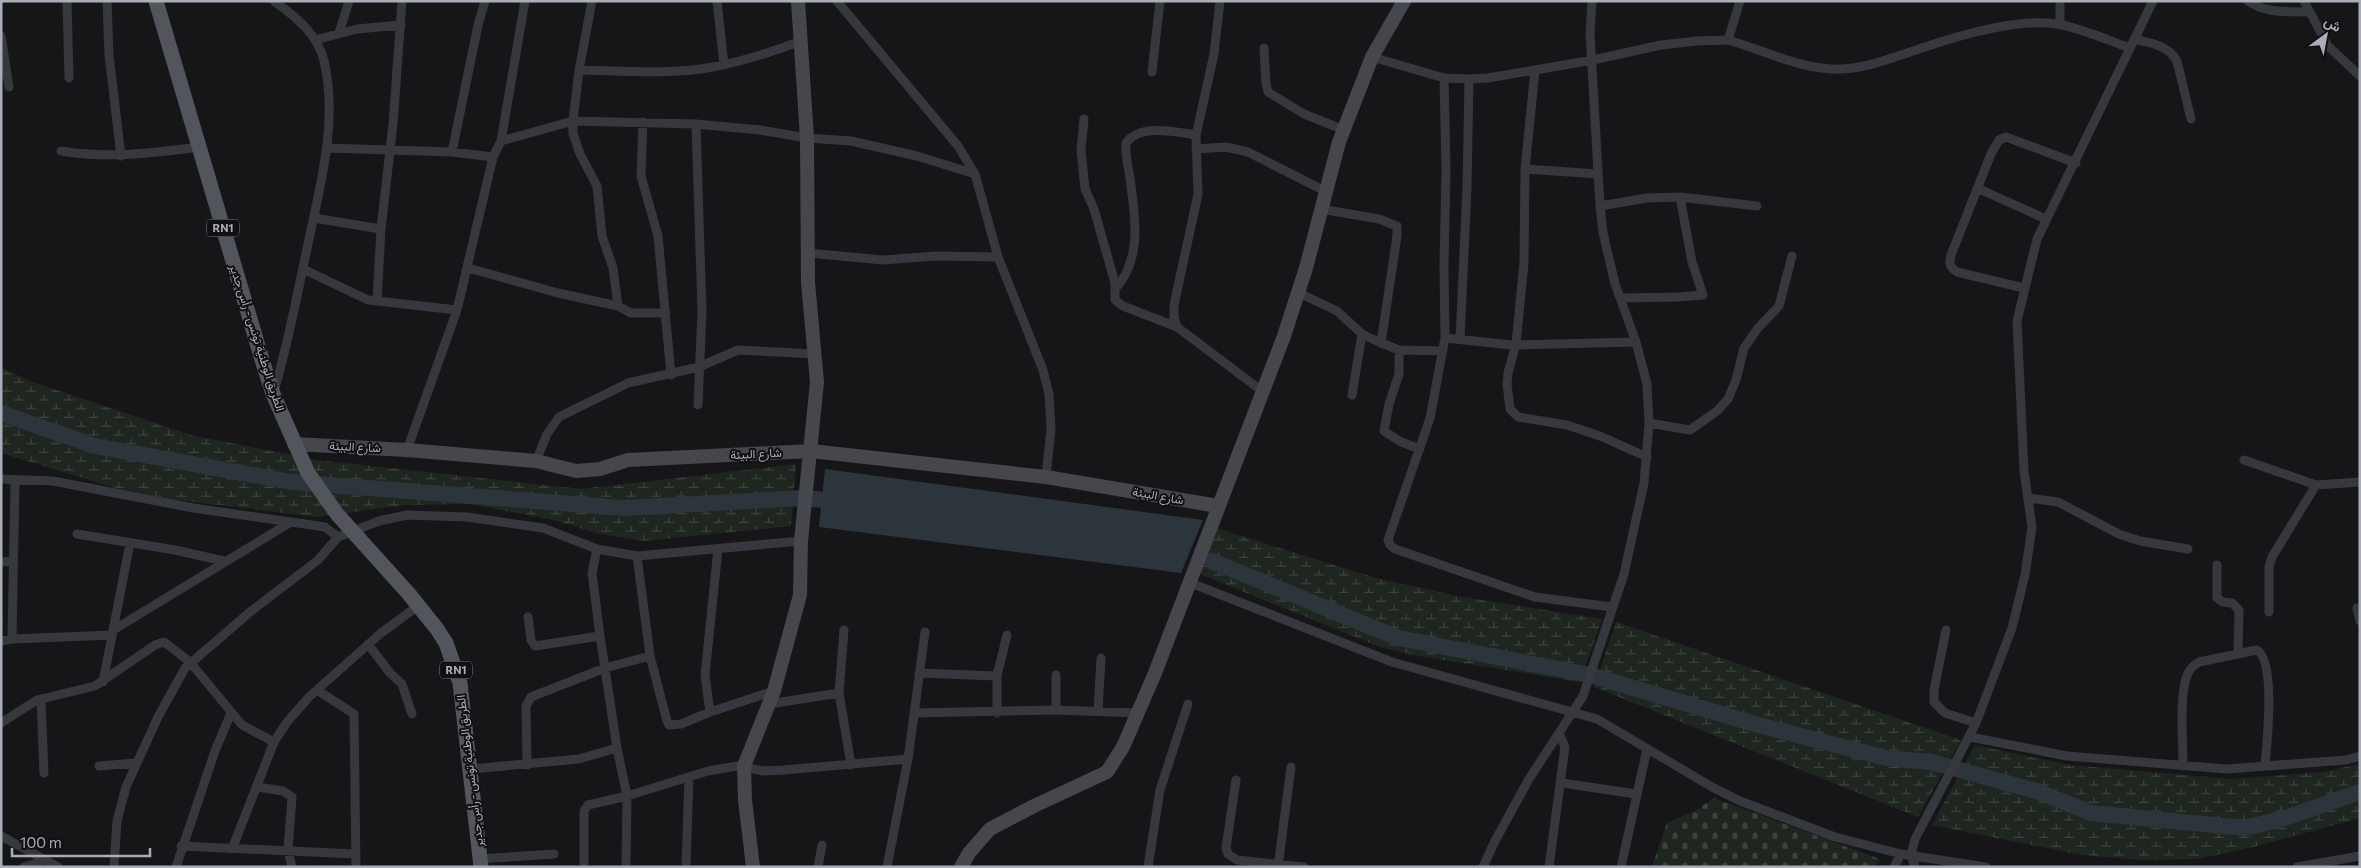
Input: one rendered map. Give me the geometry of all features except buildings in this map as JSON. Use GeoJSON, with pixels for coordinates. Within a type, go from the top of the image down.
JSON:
{"type":"FeatureCollection","features":[{"type":"Feature","properties":{"kind":"main road","name":"الطريق الوطنية تونس - رأس جدير"},"geometry":{"type":"LineString","coordinates":[[156,1],[273,394],[296,448],[308,473],[337,514],[345,535],[418,606],[446,643],[453,660],[460,683],[481,863]]}},
{"type":"Feature","properties":{"kind":"street"},"geometry":{"type":"LineString","coordinates":[[68,1],[69,78]]}},
{"type":"Feature","properties":{"kind":"street"},"geometry":{"type":"LineString","coordinates":[[107,1],[109,55],[121,156]]}},
{"type":"Feature","properties":{"kind":"street"},"geometry":{"type":"LineString","coordinates":[[273,394],[283,363],[314,218],[326,148],[327,82],[324,60],[315,40],[291,13],[274,1]]}},
{"type":"Feature","properties":{"kind":"street"},"geometry":{"type":"LineString","coordinates":[[339,33],[349,1]]}},
{"type":"Feature","properties":{"kind":"street"},"geometry":{"type":"LineString","coordinates":[[377,301],[381,229],[402,1]]}},
{"type":"Feature","properties":{"kind":"street"},"geometry":{"type":"LineString","coordinates":[[452,152],[484,1]]}},
{"type":"Feature","properties":{"kind":"street"},"geometry":{"type":"LineString","coordinates":[[407,450],[457,310],[468,268],[493,156],[501,141],[524,1]]}},
{"type":"Feature","properties":{"kind":"street"},"geometry":{"type":"LineString","coordinates":[[592,1],[578,70],[573,133],[580,154],[597,186],[602,236],[614,268],[618,306]]}},
{"type":"Feature","properties":{"kind":"street"},"geometry":{"type":"LineString","coordinates":[[717,1],[724,64]]}},
{"type":"Feature","properties":{"kind":"street"},"geometry":{"type":"LineString","coordinates":[[753,867],[745,800],[744,766],[772,698],[800,595],[802,541],[817,382],[808,253],[807,138],[798,1]]}},
{"type":"Feature","properties":{"kind":"street"},"geometry":{"type":"LineString","coordinates":[[837,1],[958,146],[976,174],[998,257],[1044,370],[1049,394],[1052,429],[1046,477]]}},
{"type":"Feature","properties":{"kind":"street"},"geometry":{"type":"LineString","coordinates":[[1152,72],[1160,1]]}},
{"type":"Feature","properties":{"kind":"street"},"geometry":{"type":"LineString","coordinates":[[1177,327],[1174,317],[1174,305],[1198,194],[1196,134],[1214,54],[1220,1]]}},
{"type":"Feature","properties":{"kind":"street"},"geometry":{"type":"LineString","coordinates":[[962,867],[980,839],[999,823],[1107,772],[1124,747],[1299,293],[1325,191],[1344,130],[1372,57],[1404,1]]}},
{"type":"Feature","properties":{"kind":"street"},"geometry":{"type":"LineString","coordinates":[[1484,867],[1495,842],[1525,787],[1583,696],[1624,574],[1638,518],[1648,457],[1647,384],[1636,342],[1620,298],[1603,233],[1590,33],[1592,1]]}},
{"type":"Feature","properties":{"kind":"street"},"geometry":{"type":"LineString","coordinates":[[1728,40],[1740,1]]}},
{"type":"Feature","properties":{"kind":"street"},"geometry":{"type":"LineString","coordinates":[[2060,1],[2060,24]]}},
{"type":"Feature","properties":{"kind":"street"},"geometry":{"type":"LineString","coordinates":[[1915,867],[1911,855],[1915,839],[1976,723],[2012,628],[2025,575],[2031,541],[2024,471],[2018,321],[2024,288],[2037,239],[2154,1]]}},
{"type":"Feature","properties":{"kind":"street"},"geometry":{"type":"LineString","coordinates":[[2248,1],[2270,11],[2309,12]]}},
{"type":"Feature","properties":{"kind":"street"},"geometry":{"type":"LineString","coordinates":[[2304,1],[2328,46],[2360,76]]}},
{"type":"Feature","properties":{"kind":"street"},"geometry":{"type":"LineString","coordinates":[[1372,57],[1444,78],[1468,79],[1593,60],[1661,45],[1697,40],[1728,40],[1815,67],[1842,70],[1862,67],[1972,33],[2021,25],[2060,24],[2132,44],[2158,45],[2173,54],[2177,61],[2191,119]]}},
{"type":"Feature","properties":{"kind":"street"},"geometry":{"type":"LineString","coordinates":[[315,40],[374,26],[401,25]]}},
{"type":"Feature","properties":{"kind":"street"},"geometry":{"type":"LineString","coordinates":[[1,36],[9,87]]}},
{"type":"Feature","properties":{"kind":"street"},"geometry":{"type":"LineString","coordinates":[[578,70],[651,72],[724,64],[753,58],[801,41]]}},
{"type":"Feature","properties":{"kind":"street"},"geometry":{"type":"LineString","coordinates":[[1264,48],[1268,92],[1304,114],[1344,130]]}},
{"type":"Feature","properties":{"kind":"street"},"geometry":{"type":"LineString","coordinates":[[1535,70],[1526,169],[1524,263],[1516,344],[1507,384],[1510,409],[1515,415],[1567,425],[1600,436],[1648,457]]}},
{"type":"Feature","properties":{"kind":"street"},"geometry":{"type":"LineString","coordinates":[[1444,78],[1446,170],[1445,338],[1434,405],[1388,540],[1395,549],[1535,597],[1612,607]]}},
{"type":"Feature","properties":{"kind":"street"},"geometry":{"type":"LineString","coordinates":[[1460,339],[1467,188],[1468,79]]}},
{"type":"Feature","properties":{"kind":"street"},"geometry":{"type":"LineString","coordinates":[[1084,119],[1081,150],[1085,189],[1094,209],[1115,289],[1115,300],[1118,303],[1177,327],[1262,391]]}},
{"type":"Feature","properties":{"kind":"street"},"geometry":{"type":"LineString","coordinates":[[501,141],[573,121],[696,124],[760,130],[807,138],[852,140],[884,147],[976,174]]}},
{"type":"Feature","properties":{"kind":"street"},"geometry":{"type":"LineString","coordinates":[[643,122],[641,176],[658,236],[671,375]]}},
{"type":"Feature","properties":{"kind":"street"},"geometry":{"type":"LineString","coordinates":[[696,124],[702,311],[698,405]]}},
{"type":"Feature","properties":{"kind":"street"},"geometry":{"type":"LineString","coordinates":[[1115,289],[1128,273],[1132,263],[1134,235],[1126,143],[1133,136],[1159,130],[1196,134]]}},
{"type":"Feature","properties":{"kind":"street"},"geometry":{"type":"LineString","coordinates":[[2024,288],[1957,272],[1949,264],[1951,254],[1991,154],[2002,137],[2010,137],[2076,163]]}},
{"type":"Feature","properties":{"kind":"street"},"geometry":{"type":"LineString","coordinates":[[62,151],[84,155],[121,156],[200,147]]}},
{"type":"Feature","properties":{"kind":"street"},"geometry":{"type":"LineString","coordinates":[[1196,149],[1226,147],[1248,152],[1325,191]]}},
{"type":"Feature","properties":{"kind":"street"},"geometry":{"type":"LineString","coordinates":[[326,148],[452,152],[493,156]]}},
{"type":"Feature","properties":{"kind":"street"},"geometry":{"type":"LineString","coordinates":[[1526,169],[1598,174]]}},
{"type":"Feature","properties":{"kind":"street"},"geometry":{"type":"LineString","coordinates":[[1977,188],[2046,219]]}},
{"type":"Feature","properties":{"kind":"street"},"geometry":{"type":"LineString","coordinates":[[1600,206],[1648,198],[1680,197],[1757,206]]}},
{"type":"Feature","properties":{"kind":"street"},"geometry":{"type":"LineString","coordinates":[[1620,298],[1679,298],[1703,295],[1692,262],[1680,197]]}},
{"type":"Feature","properties":{"kind":"street"},"geometry":{"type":"LineString","coordinates":[[1321,209],[1379,219],[1397,226],[1381,343]]}},
{"type":"Feature","properties":{"kind":"street"},"geometry":{"type":"LineString","coordinates":[[314,218],[381,229]]}},
{"type":"Feature","properties":{"kind":"street"},"geometry":{"type":"LineString","coordinates":[[808,253],[883,260],[936,256],[998,257]]}},
{"type":"Feature","properties":{"kind":"street"},"geometry":{"type":"LineString","coordinates":[[1649,423],[1690,430],[1717,411],[1728,399],[1736,380],[1744,348],[1758,328],[1779,306],[1792,256]]}},
{"type":"Feature","properties":{"kind":"street"},"geometry":{"type":"LineString","coordinates":[[468,268],[558,293],[618,306],[638,314],[666,312]]}},
{"type":"Feature","properties":{"kind":"street"},"geometry":{"type":"LineString","coordinates":[[303,269],[359,297],[377,301],[457,310]]}},
{"type":"Feature","properties":{"kind":"street"},"geometry":{"type":"LineString","coordinates":[[1299,293],[1338,311],[1362,334],[1381,343],[1399,350],[1443,351]]}},
{"type":"Feature","properties":{"kind":"street"},"geometry":{"type":"LineString","coordinates":[[1352,395],[1362,334]]}},
{"type":"Feature","properties":{"kind":"street"},"geometry":{"type":"LineString","coordinates":[[1445,338],[1516,344],[1584,345],[1636,342]]}},
{"type":"Feature","properties":{"kind":"street"},"geometry":{"type":"LineString","coordinates":[[536,461],[547,434],[559,417],[628,383],[671,375],[700,367],[738,350],[814,354]]}},
{"type":"Feature","properties":{"kind":"street"},"geometry":{"type":"LineString","coordinates":[[1399,350],[1399,374],[1389,404],[1384,431],[1401,442],[1420,449]]}},
{"type":"Feature","properties":{"kind":"street","name":"شارع البيئة"},"geometry":{"type":"LineString","coordinates":[[296,448],[407,450],[536,461],[563,469],[589,471],[628,460],[811,452],[1046,477],[1218,506]]}},
{"type":"Feature","properties":{"kind":"street"},"geometry":{"type":"LineString","coordinates":[[2244,460],[2316,485],[2360,482]]}},
{"type":"Feature","properties":{"kind":"street"},"geometry":{"type":"LineString","coordinates":[[1,479],[53,481],[193,508],[325,528],[345,535]]}},
{"type":"Feature","properties":{"kind":"street"},"geometry":{"type":"LineString","coordinates":[[12,639],[15,481]]}},
{"type":"Feature","properties":{"kind":"street"},"geometry":{"type":"LineString","coordinates":[[2269,612],[2269,566],[2272,557],[2316,485]]}},
{"type":"Feature","properties":{"kind":"street"},"geometry":{"type":"LineString","coordinates":[[2028,498],[2063,504],[2119,534],[2140,541],[2188,549]]}},
{"type":"Feature","properties":{"kind":"street"},"geometry":{"type":"LineString","coordinates":[[114,867],[117,821],[126,786],[158,717],[190,662],[262,601],[318,560],[345,535],[379,521],[407,515],[467,517],[544,528],[597,549],[637,556],[802,541]]}},
{"type":"Feature","properties":{"kind":"street"},"geometry":{"type":"LineString","coordinates":[[1,641],[113,632],[224,561],[291,522]]}},
{"type":"Feature","properties":{"kind":"street"},"geometry":{"type":"LineString","coordinates":[[77,534],[189,552],[224,561]]}},
{"type":"Feature","properties":{"kind":"street"},"geometry":{"type":"LineString","coordinates":[[103,682],[130,543]]}},
{"type":"Feature","properties":{"kind":"street"},"geometry":{"type":"LineString","coordinates":[[597,549],[592,573],[617,748],[627,796],[626,867]]}},
{"type":"Feature","properties":{"kind":"street"},"geometry":{"type":"LineString","coordinates":[[710,712],[705,674],[718,549]]}},
{"type":"Feature","properties":{"kind":"street"},"geometry":{"type":"LineString","coordinates":[[637,556],[650,656],[670,725],[681,724],[710,712],[772,698],[839,692]]}},
{"type":"Feature","properties":{"kind":"street"},"geometry":{"type":"LineString","coordinates":[[1,562],[13,561]]}},
{"type":"Feature","properties":{"kind":"street"},"geometry":{"type":"LineString","coordinates":[[2217,565],[2217,598],[2223,602],[2232,603],[2239,610],[2238,653]]}},
{"type":"Feature","properties":{"kind":"street"},"geometry":{"type":"LineString","coordinates":[[1188,582],[1392,662],[1597,718],[1696,778],[1740,801],[1835,837],[1901,854],[1986,867]]}},
{"type":"Feature","properties":{"kind":"street"},"geometry":{"type":"LineString","coordinates":[[232,849],[274,742],[298,710],[317,690],[368,644],[418,606]]}},
{"type":"Feature","properties":{"kind":"street"},"geometry":{"type":"LineString","coordinates":[[2357,608],[2360,621]]}},
{"type":"Feature","properties":{"kind":"street"},"geometry":{"type":"LineString","coordinates":[[528,617],[531,640],[535,646],[600,636]]}},
{"type":"Feature","properties":{"kind":"street"},"geometry":{"type":"LineString","coordinates":[[844,630],[839,692],[851,765]]}},
{"type":"Feature","properties":{"kind":"street"},"geometry":{"type":"LineString","coordinates":[[1946,630],[1934,690],[1934,702],[1945,713],[1976,723]]}},
{"type":"Feature","properties":{"kind":"street"},"geometry":{"type":"LineString","coordinates":[[887,867],[908,760],[925,632]]}},
{"type":"Feature","properties":{"kind":"street"},"geometry":{"type":"LineString","coordinates":[[997,713],[997,676],[1007,635]]}},
{"type":"Feature","properties":{"kind":"street"},"geometry":{"type":"LineString","coordinates":[[1,723],[25,706],[41,699],[84,690],[103,682],[161,642],[171,646],[190,662],[242,725],[274,742]]}},
{"type":"Feature","properties":{"kind":"street"},"geometry":{"type":"LineString","coordinates":[[368,644],[390,673],[402,684],[412,714]]}},
{"type":"Feature","properties":{"kind":"street"},"geometry":{"type":"LineString","coordinates":[[2183,766],[2183,688],[2192,667],[2200,662],[2257,650],[2265,661],[2269,713],[2265,765]]}},
{"type":"Feature","properties":{"kind":"street"},"geometry":{"type":"LineString","coordinates":[[528,765],[526,706],[530,697],[605,668],[650,656]]}},
{"type":"Feature","properties":{"kind":"street"},"geometry":{"type":"LineString","coordinates":[[1098,711],[1102,658]]}},
{"type":"Feature","properties":{"kind":"street"},"geometry":{"type":"LineString","coordinates":[[919,672],[997,676]]}},
{"type":"Feature","properties":{"kind":"street"},"geometry":{"type":"LineString","coordinates":[[1056,675],[1056,710]]}},
{"type":"Feature","properties":{"kind":"street"},"geometry":{"type":"LineString","coordinates":[[317,690],[354,714],[356,867]]}},
{"type":"Feature","properties":{"kind":"street"},"geometry":{"type":"LineString","coordinates":[[41,699],[44,773]]}},
{"type":"Feature","properties":{"kind":"street"},"geometry":{"type":"LineString","coordinates":[[1148,867],[1160,790],[1188,704]]}},
{"type":"Feature","properties":{"kind":"street"},"geometry":{"type":"LineString","coordinates":[[914,713],[997,713],[1056,710],[1138,713]]}},
{"type":"Feature","properties":{"kind":"street"},"geometry":{"type":"LineString","coordinates":[[176,867],[181,846],[231,712]]}},
{"type":"Feature","properties":{"kind":"street"},"geometry":{"type":"LineString","coordinates":[[1549,867],[1562,783],[1565,747],[1559,733]]}},
{"type":"Feature","properties":{"kind":"street"},"geometry":{"type":"LineString","coordinates":[[1970,737],[2067,756],[2227,769],[2346,760],[2360,756]]}},
{"type":"Feature","properties":{"kind":"street"},"geometry":{"type":"LineString","coordinates":[[471,770],[579,758],[617,748]]}},
{"type":"Feature","properties":{"kind":"street"},"geometry":{"type":"LineString","coordinates":[[1621,867],[1647,749]]}},
{"type":"Feature","properties":{"kind":"street"},"geometry":{"type":"LineString","coordinates":[[584,867],[586,807],[592,803],[627,796],[689,776],[744,766],[764,771],[908,760]]}},
{"type":"Feature","properties":{"kind":"street"},"geometry":{"type":"LineString","coordinates":[[99,766],[136,764]]}},
{"type":"Feature","properties":{"kind":"street"},"geometry":{"type":"LineString","coordinates":[[1279,865],[1291,767]]}},
{"type":"Feature","properties":{"kind":"street"},"geometry":{"type":"LineString","coordinates":[[686,867],[689,776]]}},
{"type":"Feature","properties":{"kind":"street"},"geometry":{"type":"LineString","coordinates":[[1236,780],[1226,852],[1237,860],[1304,867]]}},
{"type":"Feature","properties":{"kind":"street"},"geometry":{"type":"LineString","coordinates":[[1562,783],[1636,794]]}},
{"type":"Feature","properties":{"kind":"street"},"geometry":{"type":"LineString","coordinates":[[257,787],[283,791],[292,797],[288,850],[292,867]]}},
{"type":"Feature","properties":{"kind":"street"},"geometry":{"type":"LineString","coordinates":[[1,836],[58,867]]}},
{"type":"Feature","properties":{"kind":"street"},"geometry":{"type":"LineString","coordinates":[[818,867],[822,845]]}},
{"type":"Feature","properties":{"kind":"street"},"geometry":{"type":"LineString","coordinates":[[181,846],[355,854]]}},
{"type":"Feature","properties":{"kind":"street"},"geometry":{"type":"LineString","coordinates":[[481,863],[554,854]]}},
{"type":"Feature","properties":{"kind":"street"},"geometry":{"type":"LineString","coordinates":[[1894,867],[1901,854]]}},
{"type":"Feature","properties":{"kind":"street"},"geometry":{"type":"LineString","coordinates":[[2298,867],[2360,856]]}},
{"type":"Feature","properties":{"kind":"street"},"geometry":{"type":"LineString","coordinates":[[24,867],[47,860]]}},
{"type":"Feature","properties":{"kind":"green space"},"geometry":{"type":"Polygon","coordinates":[[[1,368],[33,382],[191,435],[317,460],[581,489],[796,464],[791,526],[645,541],[596,533],[554,520],[469,504],[404,505],[317,517],[171,499],[116,488],[1,453],[1,368]]]}},
{"type":"Feature","properties":{"kind":"green space"},"geometry":{"type":"Polygon","coordinates":[[[1216,528],[1376,578],[1457,596],[1602,619],[1580,682],[1418,656],[1380,647],[1200,574],[1216,528]]]}},
{"type":"Feature","properties":{"kind":"green space"},"geometry":{"type":"Polygon","coordinates":[[[1616,622],[1961,740],[1918,817],[1594,687],[1616,622]]]}},
{"type":"Feature","properties":{"kind":"green space"},"geometry":{"type":"Polygon","coordinates":[[[1975,745],[2070,765],[2231,779],[2323,772],[2360,764],[2360,818],[2253,847],[2198,859],[2143,860],[2082,855],[1932,825],[1975,745]]]}},
{"type":"Feature","properties":{"kind":"green space"},"geometry":{"type":"Polygon","coordinates":[[[1714,798],[1880,859],[1876,867],[1652,867],[1667,823],[1695,811],[1714,798]]]}},
{"type":"Feature","properties":{"kind":"shaded area"},"geometry":{"type":"Polygon","coordinates":[[[825,469],[1203,520],[1181,573],[819,527],[825,469]]]}},
{"type":"Feature","properties":{"kind":"waterway"},"geometry":{"type":"LineString","coordinates":[[1,413],[95,446],[291,482],[624,508],[803,498],[844,502]]}},
{"type":"Feature","properties":{"kind":"waterway"},"geometry":{"type":"LineString","coordinates":[[1212,561],[1398,638],[1590,675],[1755,724],[1886,758],[1931,762],[2036,791],[2091,813],[2245,828],[2285,818],[2360,792]]}}]}
